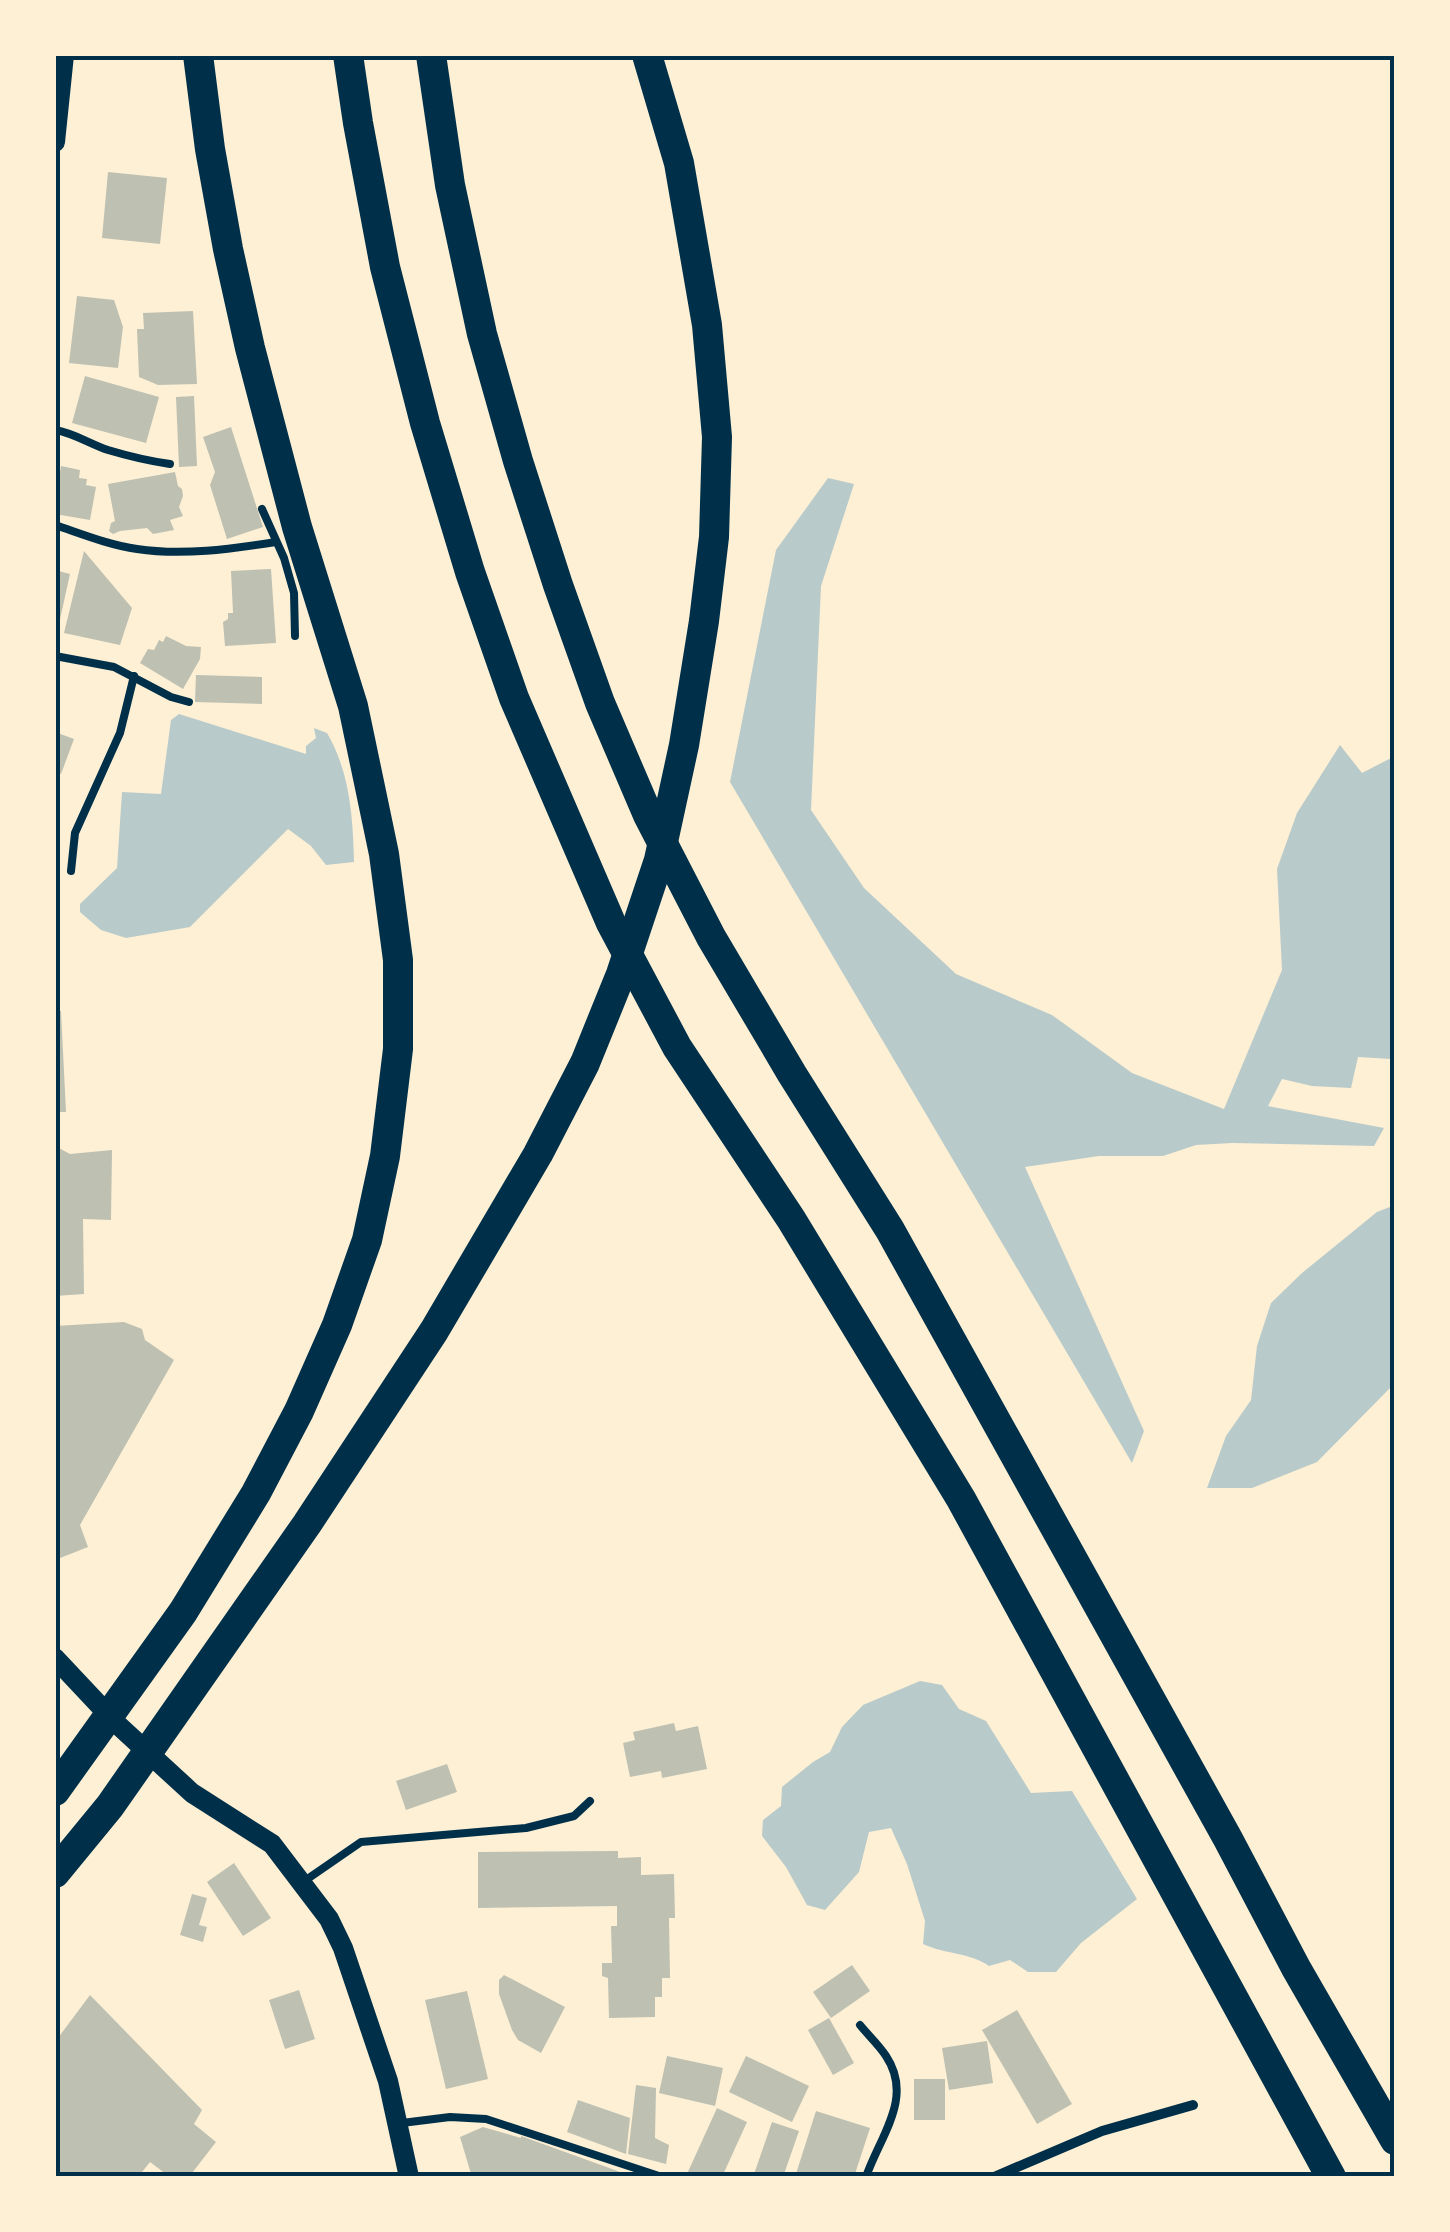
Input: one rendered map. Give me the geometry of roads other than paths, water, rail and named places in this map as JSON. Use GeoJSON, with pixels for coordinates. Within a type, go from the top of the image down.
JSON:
{"type":"FeatureCollection","features":[{"type":"Feature","properties":{"kind":"highway"},"geometry":{"type":"LineString","coordinates":[[55,1790],[168,1634],[256,1493],[299,1411],[337,1325],[371,1223],[385,1156],[398,1048],[398,960],[384,854],[353,706],[297,527],[250,348],[210,150],[198,55]]}},
{"type":"Feature","properties":{"kind":"highway"},"geometry":{"type":"LineString","coordinates":[[348,55],[385,267],[425,423],[470,572],[514,698],[611,923],[678,1047],[791,1219],[961,1499],[1331,2177]]}},
{"type":"Feature","properties":{"kind":"highway"},"geometry":{"type":"LineString","coordinates":[[431,55],[450,185],[482,334],[518,461],[600,703],[648,816],[718,949],[890,1230],[1296,1968],[1395,2140]]}},
{"type":"Feature","properties":{"kind":"highway"},"geometry":{"type":"LineString","coordinates":[[55,1874],[110,1806],[213,1659],[434,1331],[538,1154],[585,1063],[621,974],[659,860],[684,746],[704,622],[714,537],[716,437],[707,324],[680,163],[647,55]]}},
{"type":"Feature","properties":{"kind":"main road"},"geometry":{"type":"LineString","coordinates":[[55,142],[64,55]]}},
{"type":"Feature","properties":{"kind":"main road"},"geometry":{"type":"LineString","coordinates":[[55,1658],[117,1724],[192,1792],[272,1844],[329,1919],[343,1948],[388,2081],[408,2177]]}},
{"type":"Feature","properties":{"kind":"street"},"geometry":{"type":"LineString","coordinates":[[994,2177],[1102,2131],[1193,2105]]}},
{"type":"Feature","properties":{"kind":"lane"},"geometry":{"type":"LineString","coordinates":[[55,430],[143,460],[170,464]]}},
{"type":"Feature","properties":{"kind":"lane"},"geometry":{"type":"LineString","coordinates":[[262,509],[284,558],[294,593],[296,636]]}},
{"type":"Feature","properties":{"kind":"lane"},"geometry":{"type":"LineString","coordinates":[[55,525],[102,541],[150,551],[192,552],[276,542]]}},
{"type":"Feature","properties":{"kind":"lane"},"geometry":{"type":"LineString","coordinates":[[55,656],[114,667],[189,702]]}},
{"type":"Feature","properties":{"kind":"lane"},"geometry":{"type":"LineString","coordinates":[[70,870],[75,833],[120,733],[134,676]]}},
{"type":"Feature","properties":{"kind":"lane"},"geometry":{"type":"LineString","coordinates":[[303,1882],[361,1842],[526,1828],[574,1816],[590,1801]]}},
{"type":"Feature","properties":{"kind":"lane"},"geometry":{"type":"LineString","coordinates":[[860,2024],[887,2057],[897,2080],[898,2100],[866,2177]]}},
{"type":"Feature","properties":{"kind":"lane"},"geometry":{"type":"LineString","coordinates":[[397,2123],[450,2117],[486,2119],[662,2177]]}}]}
